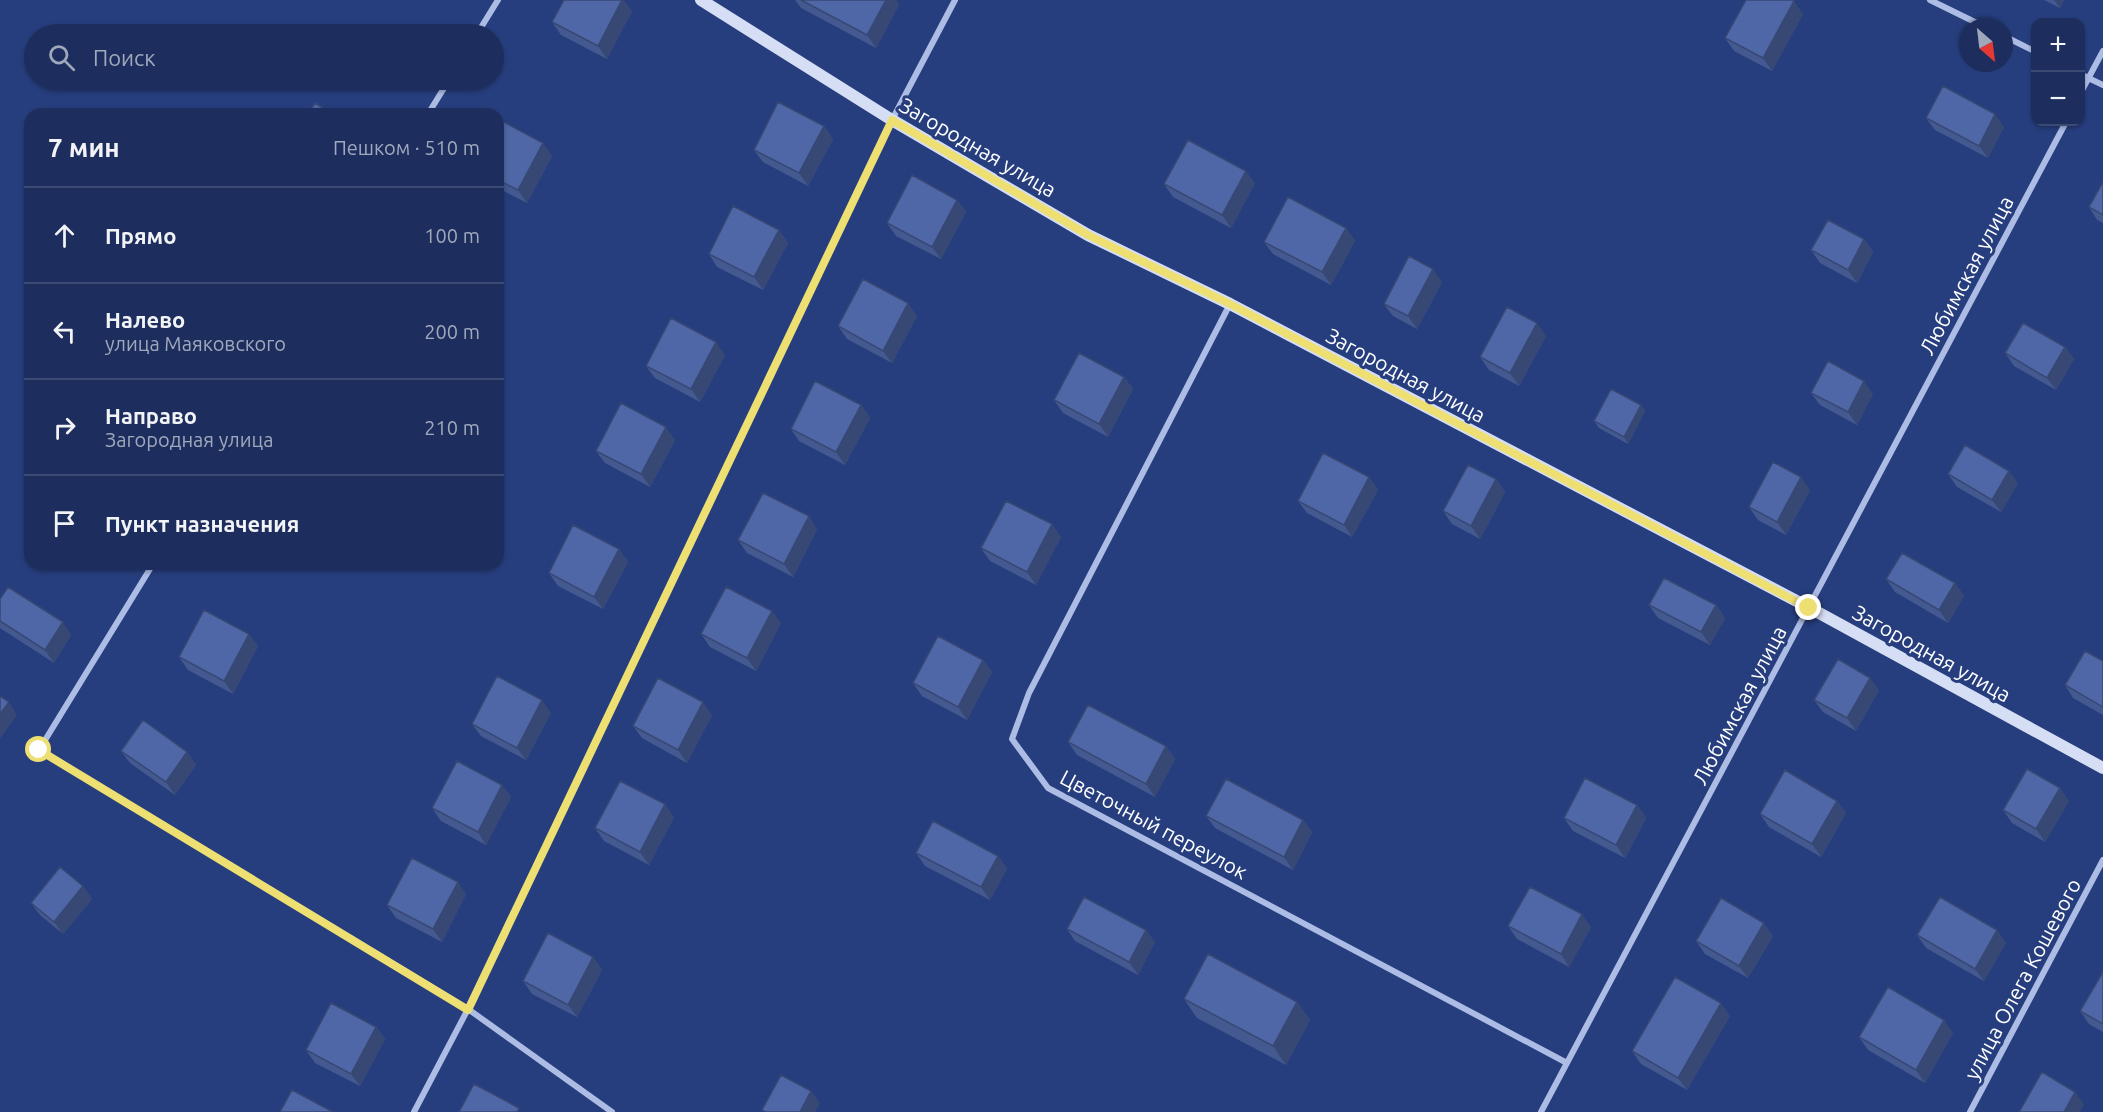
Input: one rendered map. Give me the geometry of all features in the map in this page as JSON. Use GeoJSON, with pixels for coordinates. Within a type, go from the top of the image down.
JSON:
{"type":"FeatureCollection","features":[{"type":"Feature","properties":{"kind":"street"},"geometry":{"type":"LineString","coordinates":[[483,24],[498,0]]}},
{"type":"Feature","properties":{"kind":"street","name":"Загородная улица"},"geometry":{"type":"LineString","coordinates":[[701,0],[892,120],[1088,235],[1230,304],[1809,608],[2103,768]]}},
{"type":"Feature","properties":{"kind":"street"},"geometry":{"type":"LineString","coordinates":[[414,1112],[468,1010],[892,120],[955,0]]}},
{"type":"Feature","properties":{"kind":"street"},"geometry":{"type":"LineString","coordinates":[[1930,0],[1967,18]]}},
{"type":"Feature","properties":{"kind":"street"},"geometry":{"type":"LineString","coordinates":[[2013,40],[2031,50]]}},
{"type":"Feature","properties":{"kind":"street"},"geometry":{"type":"LineString","coordinates":[[2085,85],[2103,51]]}},
{"type":"Feature","properties":{"kind":"street"},"geometry":{"type":"LineString","coordinates":[[2085,76],[2103,85]]}},
{"type":"Feature","properties":{"kind":"street"},"geometry":{"type":"LineString","coordinates":[[432,108],[443,90]]}},
{"type":"Feature","properties":{"kind":"street","name":"Любимская улица"},"geometry":{"type":"LineString","coordinates":[[1541,1112],[2064,126]]}},
{"type":"Feature","properties":{"kind":"street","name":"Цветочный переулок"},"geometry":{"type":"LineString","coordinates":[[1230,304],[1029,693],[1012,739],[1048,788],[1567,1063]]}},
{"type":"Feature","properties":{"kind":"street"},"geometry":{"type":"LineString","coordinates":[[149,570],[39,750],[468,1010],[612,1112]]}},
{"type":"Feature","properties":{"kind":"street","name":"улица Олега Кошевого"},"geometry":{"type":"LineString","coordinates":[[1970,1112],[2103,861]]}},
{"type":"Feature","properties":{"kind":"building"},"geometry":{"type":"Polygon","coordinates":[[[564,0],[622,0],[598,46],[552,22],[564,0]]]}},
{"type":"Feature","properties":{"kind":"building"},"geometry":{"type":"Polygon","coordinates":[[[801,0],[886,0],[867,35],[801,0]]]}},
{"type":"Feature","properties":{"kind":"building"},"geometry":{"type":"Polygon","coordinates":[[[1746,0],[1794,1],[1763,58],[1725,38],[1746,0]]]}},
{"type":"Feature","properties":{"kind":"building"},"geometry":{"type":"Polygon","coordinates":[[[1943,86],[1995,114],[1979,146],[1926,118],[1943,86]]]}},
{"type":"Feature","properties":{"kind":"building"},"geometry":{"type":"Polygon","coordinates":[[[778,102],[824,126],[799,173],[754,150],[778,102]]]}},
{"type":"Feature","properties":{"kind":"building"},"geometry":{"type":"Polygon","coordinates":[[[315,103],[323,108],[312,108],[315,103]]]}},
{"type":"Feature","properties":{"kind":"building"},"geometry":{"type":"Polygon","coordinates":[[[504,122],[543,143],[518,190],[504,183],[504,122]]]}},
{"type":"Feature","properties":{"kind":"building"},"geometry":{"type":"Polygon","coordinates":[[[1188,140],[1246,171],[1222,215],[1164,184],[1188,140]]]}},
{"type":"Feature","properties":{"kind":"building"},"geometry":{"type":"Polygon","coordinates":[[[912,175],[957,200],[932,247],[887,223],[912,175]]]}},
{"type":"Feature","properties":{"kind":"building"},"geometry":{"type":"Polygon","coordinates":[[[2103,182],[2103,215],[2089,207],[2103,182]]]}},
{"type":"Feature","properties":{"kind":"building"},"geometry":{"type":"Polygon","coordinates":[[[1288,197],[1346,228],[1322,272],[1264,242],[1288,197]]]}},
{"type":"Feature","properties":{"kind":"building"},"geometry":{"type":"Polygon","coordinates":[[[733,206],[779,230],[754,277],[709,254],[733,206]]]}},
{"type":"Feature","properties":{"kind":"building"},"geometry":{"type":"Polygon","coordinates":[[[1828,220],[1864,239],[1848,270],[1811,250],[1828,220]]]}},
{"type":"Feature","properties":{"kind":"building"},"geometry":{"type":"Polygon","coordinates":[[[1409,256],[1433,269],[1408,316],[1384,304],[1409,256]]]}},
{"type":"Feature","properties":{"kind":"building"},"geometry":{"type":"Polygon","coordinates":[[[863,279],[908,303],[883,351],[838,326],[863,279]]]}},
{"type":"Feature","properties":{"kind":"building"},"geometry":{"type":"Polygon","coordinates":[[[1507,307],[1537,323],[1510,373],[1480,357],[1507,307]]]}},
{"type":"Feature","properties":{"kind":"building"},"geometry":{"type":"Polygon","coordinates":[[[671,318],[716,342],[691,389],[646,366],[671,318]]]}},
{"type":"Feature","properties":{"kind":"building"},"geometry":{"type":"Polygon","coordinates":[[[2023,323],[2065,347],[2047,378],[2005,353],[2023,323]]]}},
{"type":"Feature","properties":{"kind":"building"},"geometry":{"type":"Polygon","coordinates":[[[1079,353],[1124,377],[1099,424],[1054,400],[1079,353]]]}},
{"type":"Feature","properties":{"kind":"building"},"geometry":{"type":"Polygon","coordinates":[[[1828,361],[1864,381],[1848,412],[1811,393],[1828,361]]]}},
{"type":"Feature","properties":{"kind":"building"},"geometry":{"type":"Polygon","coordinates":[[[815,381],[861,405],[836,452],[791,429],[815,381]]]}},
{"type":"Feature","properties":{"kind":"building"},"geometry":{"type":"Polygon","coordinates":[[[1611,389],[1641,405],[1624,437],[1594,421],[1611,389]]]}},
{"type":"Feature","properties":{"kind":"building"},"geometry":{"type":"Polygon","coordinates":[[[621,403],[666,427],[641,474],[596,451],[621,403]]]}},
{"type":"Feature","properties":{"kind":"building"},"geometry":{"type":"Polygon","coordinates":[[[1965,445],[2009,471],[1992,500],[1948,474],[1965,445]]]}},
{"type":"Feature","properties":{"kind":"building"},"geometry":{"type":"Polygon","coordinates":[[[1323,453],[1369,477],[1344,525],[1298,501],[1323,453]]]}},
{"type":"Feature","properties":{"kind":"building"},"geometry":{"type":"Polygon","coordinates":[[[1773,462],[1801,477],[1777,522],[1749,507],[1773,462]]]}},
{"type":"Feature","properties":{"kind":"building"},"geometry":{"type":"Polygon","coordinates":[[[1468,465],[1496,479],[1471,526],[1443,511],[1468,465]]]}},
{"type":"Feature","properties":{"kind":"building"},"geometry":{"type":"Polygon","coordinates":[[[763,493],[809,516],[784,564],[738,540],[763,493]]]}},
{"type":"Feature","properties":{"kind":"building"},"geometry":{"type":"Polygon","coordinates":[[[1006,501],[1052,524],[1027,572],[981,548],[1006,501]]]}},
{"type":"Feature","properties":{"kind":"building"},"geometry":{"type":"Polygon","coordinates":[[[573,525],[619,549],[594,597],[549,573],[573,525]]]}},
{"type":"Feature","properties":{"kind":"building"},"geometry":{"type":"Polygon","coordinates":[[[1902,553],[1955,583],[1939,610],[1886,579],[1902,553]]]}},
{"type":"Feature","properties":{"kind":"building"},"geometry":{"type":"Polygon","coordinates":[[[1664,578],[1716,605],[1701,632],[1649,605],[1664,578]]]}},
{"type":"Feature","properties":{"kind":"building"},"geometry":{"type":"Polygon","coordinates":[[[8,587],[63,622],[45,650],[0,621],[0,599],[8,587]]]}},
{"type":"Feature","properties":{"kind":"building"},"geometry":{"type":"Polygon","coordinates":[[[726,587],[772,611],[747,658],[701,634],[726,587]]]}},
{"type":"Feature","properties":{"kind":"building"},"geometry":{"type":"Polygon","coordinates":[[[204,610],[249,634],[224,681],[179,657],[204,610]]]}},
{"type":"Feature","properties":{"kind":"building"},"geometry":{"type":"Polygon","coordinates":[[[938,636],[983,660],[958,707],[913,683],[938,636]]]}},
{"type":"Feature","properties":{"kind":"building"},"geometry":{"type":"Polygon","coordinates":[[[2085,651],[2103,661],[2103,707],[2065,685],[2085,651]]]}},
{"type":"Feature","properties":{"kind":"building"},"geometry":{"type":"Polygon","coordinates":[[[1838,659],[1870,678],[1847,718],[1814,700],[1838,659]]]}},
{"type":"Feature","properties":{"kind":"building"},"geometry":{"type":"Polygon","coordinates":[[[497,676],[542,700],[517,748],[472,724],[497,676]]]}},
{"type":"Feature","properties":{"kind":"building"},"geometry":{"type":"Polygon","coordinates":[[[658,678],[703,702],[678,750],[633,726],[658,678]]]}},
{"type":"Feature","properties":{"kind":"building"},"geometry":{"type":"Polygon","coordinates":[[[0,696],[9,702],[0,714],[0,696]]]}},
{"type":"Feature","properties":{"kind":"building"},"geometry":{"type":"Polygon","coordinates":[[[1088,705],[1166,746],[1146,784],[1068,742],[1088,705]]]}},
{"type":"Feature","properties":{"kind":"building"},"geometry":{"type":"Polygon","coordinates":[[[143,720],[187,752],[166,782],[121,751],[143,720]]]}},
{"type":"Feature","properties":{"kind":"building"},"geometry":{"type":"Polygon","coordinates":[[[457,761],[502,785],[478,832],[432,808],[457,761]]]}},
{"type":"Feature","properties":{"kind":"building"},"geometry":{"type":"Polygon","coordinates":[[[2027,769],[2060,788],[2036,829],[2003,810],[2027,769]]]}},
{"type":"Feature","properties":{"kind":"building"},"geometry":{"type":"Polygon","coordinates":[[[1785,770],[1837,801],[1812,844],[1760,814],[1785,770]]]}},
{"type":"Feature","properties":{"kind":"building"},"geometry":{"type":"Polygon","coordinates":[[[1585,778],[1637,805],[1616,845],[1564,818],[1585,778]]]}},
{"type":"Feature","properties":{"kind":"building"},"geometry":{"type":"Polygon","coordinates":[[[1226,779],[1303,820],[1284,857],[1206,816],[1226,779]]]}},
{"type":"Feature","properties":{"kind":"building"},"geometry":{"type":"Polygon","coordinates":[[[620,781],[665,804],[640,852],[595,828],[620,781]]]}},
{"type":"Feature","properties":{"kind":"building"},"geometry":{"type":"Polygon","coordinates":[[[933,821],[998,856],[981,887],[916,853],[933,821]]]}},
{"type":"Feature","properties":{"kind":"building"},"geometry":{"type":"Polygon","coordinates":[[[412,858],[458,882],[433,929],[387,905],[412,858]]]}},
{"type":"Feature","properties":{"kind":"building"},"geometry":{"type":"Polygon","coordinates":[[[60,867],[83,886],[54,922],[31,903],[60,867]]]}},
{"type":"Feature","properties":{"kind":"building"},"geometry":{"type":"Polygon","coordinates":[[[1530,887],[1582,914],[1561,954],[1508,926],[1530,887]]]}},
{"type":"Feature","properties":{"kind":"building"},"geometry":{"type":"Polygon","coordinates":[[[1084,897],[1146,930],[1129,962],[1067,929],[1084,897]]]}},
{"type":"Feature","properties":{"kind":"building"},"geometry":{"type":"Polygon","coordinates":[[[1940,897],[1997,930],[1975,969],[1917,935],[1940,897]]]}},
{"type":"Feature","properties":{"kind":"building"},"geometry":{"type":"Polygon","coordinates":[[[1721,898],[1764,923],[1739,966],[1696,941],[1721,898]]]}},
{"type":"Feature","properties":{"kind":"building"},"geometry":{"type":"Polygon","coordinates":[[[548,933],[593,957],[568,1005],[523,981],[548,933]]]}},
{"type":"Feature","properties":{"kind":"building"},"geometry":{"type":"Polygon","coordinates":[[[1208,954],[1297,1002],[1273,1046],[1184,999],[1208,954]]]}},
{"type":"Feature","properties":{"kind":"building"},"geometry":{"type":"Polygon","coordinates":[[[2103,972],[2103,1024],[2080,1011],[2103,972]]]}},
{"type":"Feature","properties":{"kind":"building"},"geometry":{"type":"Polygon","coordinates":[[[1675,977],[1721,1003],[1678,1078],[1632,1051],[1675,977]]]}},
{"type":"Feature","properties":{"kind":"building"},"geometry":{"type":"Polygon","coordinates":[[[1888,987],[1944,1020],[1916,1070],[1859,1037],[1888,987]]]}},
{"type":"Feature","properties":{"kind":"building"},"geometry":{"type":"Polygon","coordinates":[[[331,1003],[376,1027],[351,1074],[306,1050],[331,1003]]]}},
{"type":"Feature","properties":{"kind":"building"},"geometry":{"type":"Polygon","coordinates":[[[2042,1072],[2075,1092],[2064,1112],[2019,1112],[2042,1072]]]}},
{"type":"Feature","properties":{"kind":"building"},"geometry":{"type":"Polygon","coordinates":[[[781,1075],[811,1091],[800,1112],[762,1110],[781,1075]]]}},
{"type":"Feature","properties":{"kind":"building"},"geometry":{"type":"Polygon","coordinates":[[[474,1084],[519,1108],[517,1112],[459,1112],[474,1084]]]}},
{"type":"Feature","properties":{"kind":"building"},"geometry":{"type":"Polygon","coordinates":[[[292,1090],[333,1112],[280,1112],[292,1090]]]}},
{"type":"Feature","properties":{"kind":"route"},"geometry":{"type":"LineString","coordinates":[[39,750],[468,1010],[892,120],[1088,235],[1230,304],[1809,608]]}}]}
